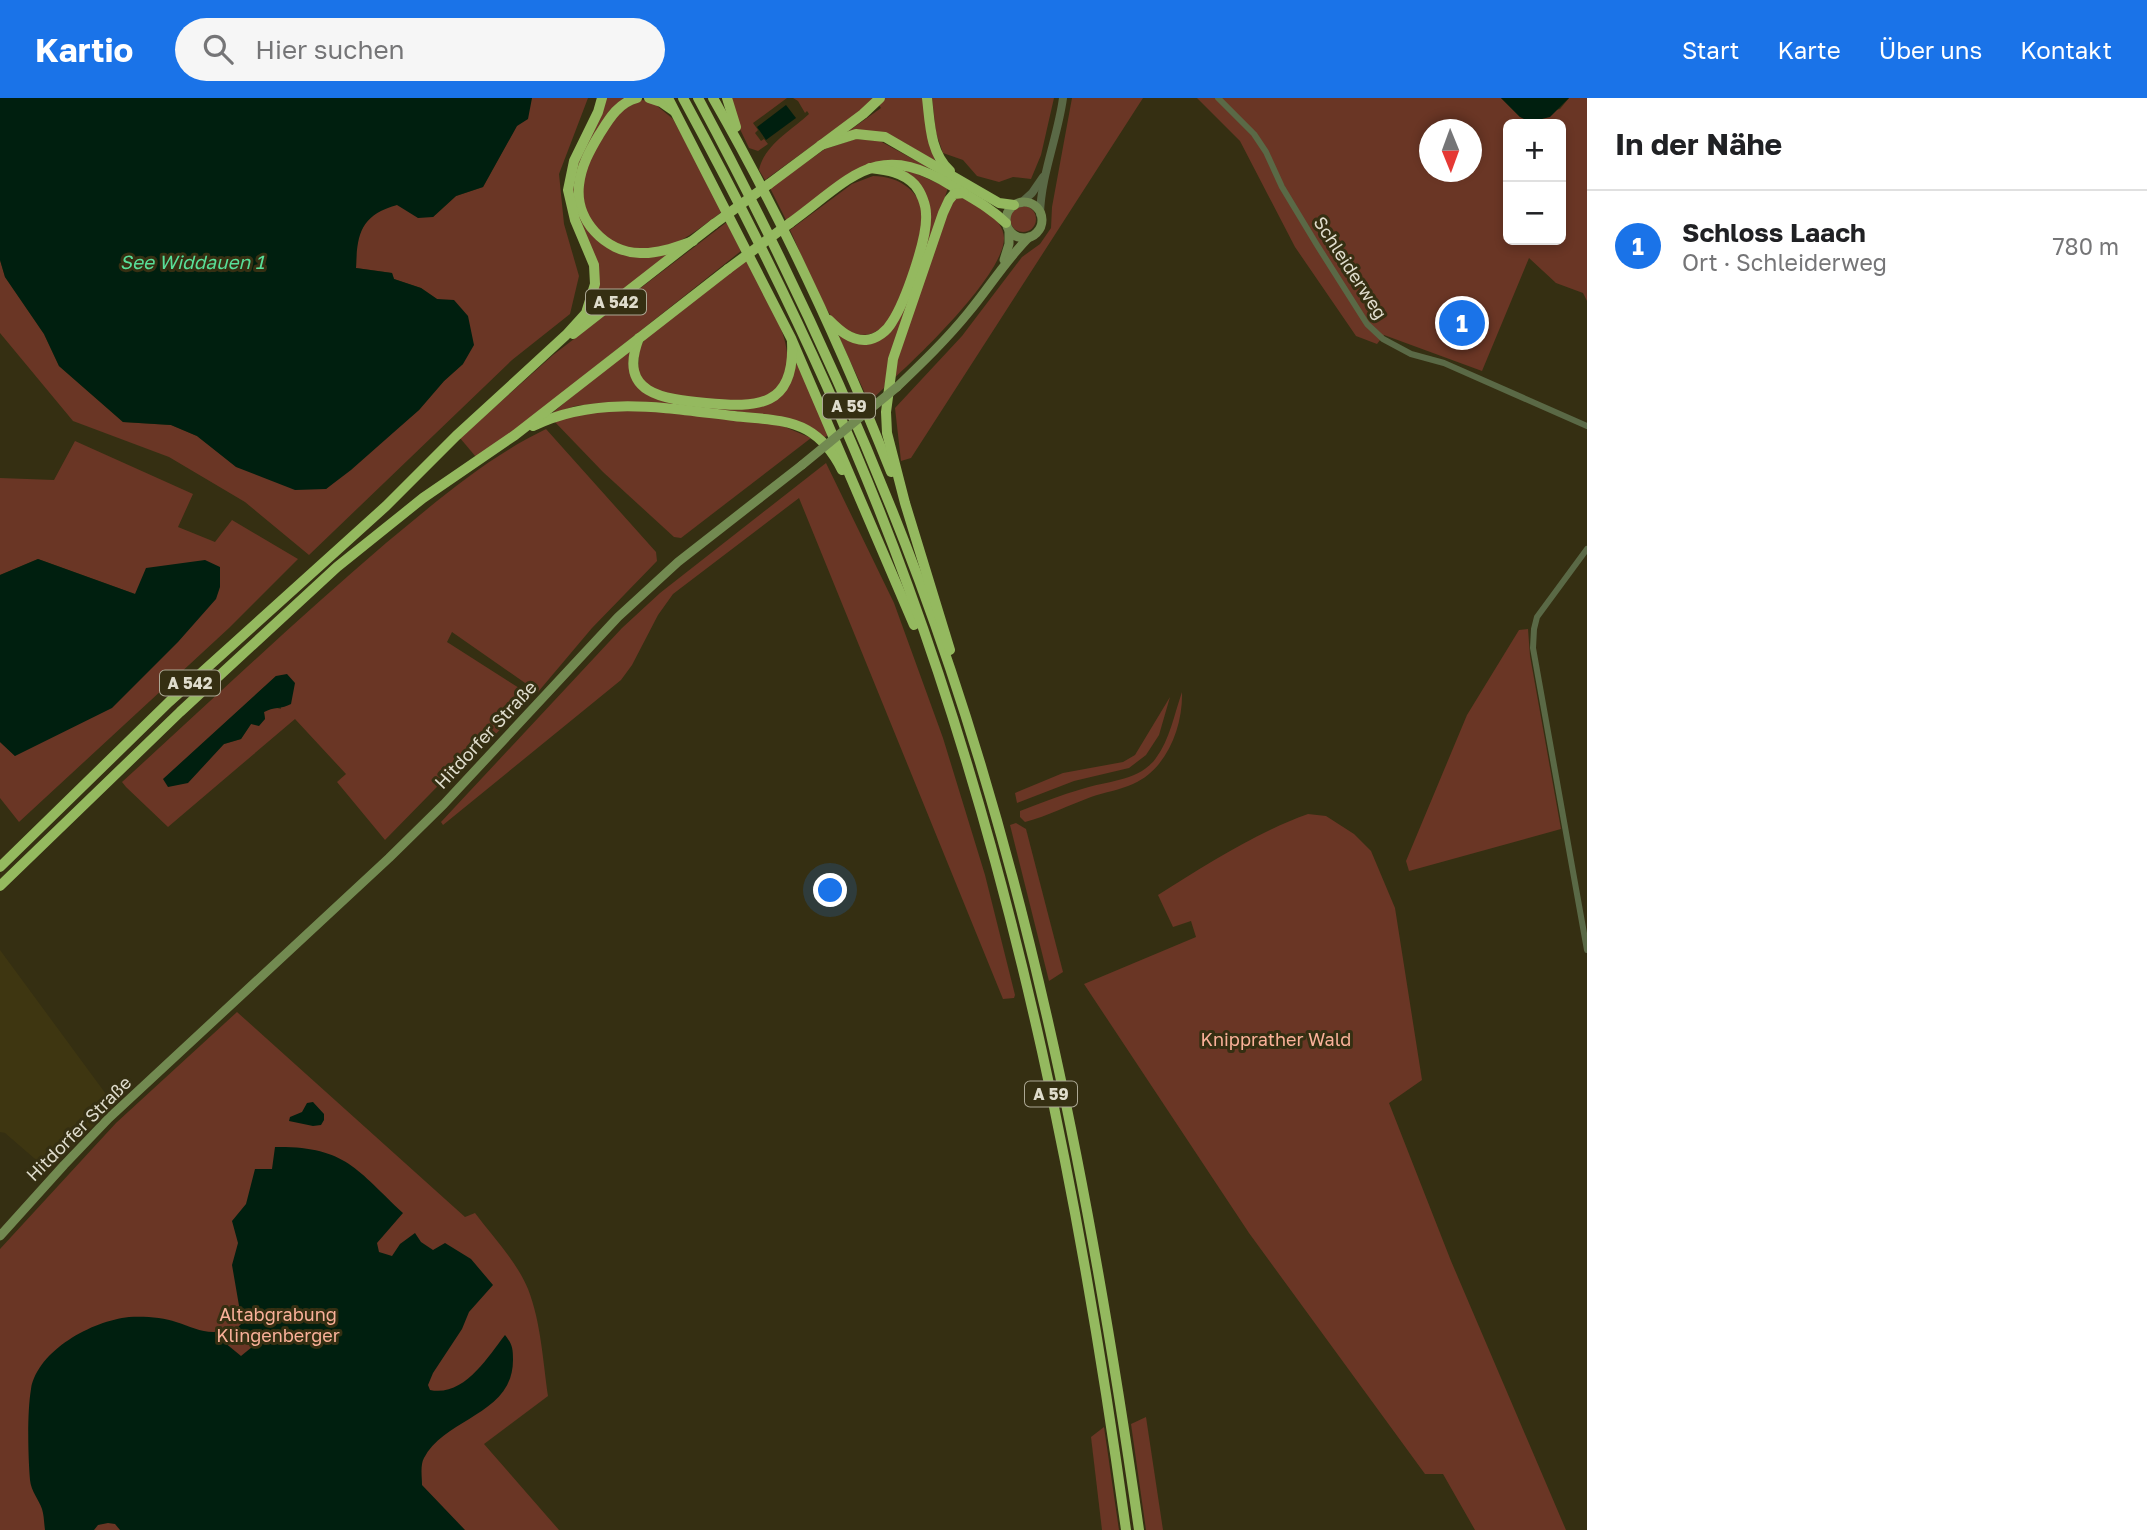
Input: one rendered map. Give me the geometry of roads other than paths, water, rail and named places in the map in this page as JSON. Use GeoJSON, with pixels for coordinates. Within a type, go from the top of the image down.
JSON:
{"type":"FeatureCollection","features":[{"type":"Feature","properties":{"kind":"highway"},"geometry":{"type":"LineString","coordinates":[[538,361],[586,313],[595,284],[594,265],[575,220],[568,190],[574,161],[602,98]]}},
{"type":"Feature","properties":{"kind":"highway"},"geometry":{"type":"LineString","coordinates":[[637,98],[626,101],[611,116],[587,156],[579,186],[583,214],[601,239],[625,251],[652,253],[693,241]]}},
{"type":"Feature","properties":{"kind":"highway"},"geometry":{"type":"LineString","coordinates":[[649,98],[661,102],[677,114]]}},
{"type":"Feature","properties":{"kind":"highway"},"geometry":{"type":"LineString","coordinates":[[668,98],[791,338],[861,504],[936,669]]}},
{"type":"Feature","properties":{"kind":"highway","name":"A 59"},"geometry":{"type":"LineString","coordinates":[[683,98],[736,195],[855,450],[908,586],[981,811],[1040,1044],[1061,1139],[1098,1343],[1126,1530]]}},
{"type":"Feature","properties":{"kind":"highway","name":"A 59"},"geometry":{"type":"LineString","coordinates":[[698,98],[774,244],[856,423],[920,581],[994,809],[1024,922],[1073,1137],[1114,1366],[1139,1530]]}},
{"type":"Feature","properties":{"kind":"highway"},"geometry":{"type":"LineString","coordinates":[[713,98],[745,153],[824,315],[905,503]]}},
{"type":"Feature","properties":{"kind":"highway"},"geometry":{"type":"LineString","coordinates":[[727,98],[745,153]]}},
{"type":"Feature","properties":{"kind":"highway"},"geometry":{"type":"LineString","coordinates":[[821,145],[880,98]]}},
{"type":"Feature","properties":{"kind":"highway"},"geometry":{"type":"LineString","coordinates":[[928,98],[930,126],[938,155],[965,189],[954,194],[943,213],[893,359],[888,382],[887,433],[905,503],[966,700],[969,728]]}},
{"type":"Feature","properties":{"kind":"highway","name":"A 542"},"geometry":{"type":"LineString","coordinates":[[0,867],[169,702],[386,506],[456,436],[538,361],[821,145],[856,134],[885,137],[965,189],[1007,227]]}},
{"type":"Feature","properties":{"kind":"highway","name":"A 542"},"geometry":{"type":"LineString","coordinates":[[0,886],[170,721],[337,567],[423,498],[515,435],[728,269],[857,174],[886,164],[904,164],[999,203],[1017,204]]}},
{"type":"Feature","properties":{"kind":"highway"},"geometry":{"type":"LineString","coordinates":[[824,315],[846,335],[856,339],[866,340],[884,331],[898,310],[923,242],[926,212],[916,186],[897,173],[870,168]]}},
{"type":"Feature","properties":{"kind":"highway"},"geometry":{"type":"LineString","coordinates":[[639,338],[634,354],[634,373],[642,385],[654,395],[667,399],[738,406],[758,405],[779,391],[791,368],[791,338]]}},
{"type":"Feature","properties":{"kind":"highway"},"geometry":{"type":"LineString","coordinates":[[515,435],[559,415],[616,405],[787,422],[806,429],[821,440],[839,463],[861,504]]}},
{"type":"Feature","properties":{"kind":"main road"},"geometry":{"type":"LineString","coordinates":[[1030,203],[1040,214],[1041,225],[1038,231],[1029,237],[1018,237],[1007,227],[1007,213],[1017,204],[1030,203]]}},
{"type":"Feature","properties":{"kind":"main road","name":"Hitdorfer Straße"},"geometry":{"type":"LineString","coordinates":[[1002,265],[1009,244],[1007,227]]}},
{"type":"Feature","properties":{"kind":"main road","name":"Hitdorfer Straße"},"geometry":{"type":"LineString","coordinates":[[0,1236],[64,1164],[110,1118],[444,804],[618,617],[678,562],[897,387],[946,339],[1002,265],[1029,237]]}},
{"type":"Feature","properties":{"kind":"street"},"geometry":{"type":"LineString","coordinates":[[1040,214],[1046,172],[1058,131],[1063,98]]}},
{"type":"Feature","properties":{"kind":"street","name":"Schleiderweg"},"geometry":{"type":"LineString","coordinates":[[1218,98],[1254,134],[1317,245],[1367,324],[1382,339],[1410,354],[1444,363],[1587,426]]}},
{"type":"Feature","properties":{"kind":"street"},"geometry":{"type":"LineString","coordinates":[[1017,204],[1032,193],[1046,172]]}},
{"type":"Feature","properties":{"kind":"street"},"geometry":{"type":"LineString","coordinates":[[1587,549],[1537,617],[1533,649],[1587,950]]}},
{"type":"Feature","properties":{"kind":"water","name":"See Widdauen 1"},"geometry":{"type":"Polygon","coordinates":[[[0,98],[532,98],[528,119],[517,126],[483,187],[456,196],[433,217],[418,218],[397,205],[385,209],[368,221],[360,236],[356,268],[392,273],[394,279],[421,288],[437,299],[454,300],[468,316],[474,345],[463,364],[419,410],[326,489],[295,490],[236,467],[197,436],[171,425],[123,422],[59,366],[44,334],[5,277],[0,260],[0,98]]]}},
{"type":"Feature","properties":{"kind":"water"},"geometry":{"type":"Polygon","coordinates":[[[1501,98],[1569,98],[1550,117],[1520,117],[1501,98]]]}},
{"type":"Feature","properties":{"kind":"water"},"geometry":{"type":"Polygon","coordinates":[[[786,105],[796,118],[766,140],[757,127],[786,105]]]}},
{"type":"Feature","properties":{"kind":"water"},"geometry":{"type":"Polygon","coordinates":[[[38,559],[135,594],[146,568],[205,560],[220,567],[220,587],[216,599],[178,642],[112,708],[15,756],[0,742],[0,575],[38,559]]]}},
{"type":"Feature","properties":{"kind":"water"},"geometry":{"type":"Polygon","coordinates":[[[287,674],[295,683],[291,704],[264,712],[265,719],[259,726],[251,724],[241,739],[224,744],[188,783],[168,787],[163,779],[276,676],[287,674]]]}},
{"type":"Feature","properties":{"kind":"water"},"geometry":{"type":"Polygon","coordinates":[[[313,1102],[324,1114],[321,1125],[289,1121],[290,1117],[302,1112],[307,1103],[313,1102]]]}},
{"type":"Feature","properties":{"kind":"water","name":"Altabgrabung Klingenberger"},"geometry":{"type":"Polygon","coordinates":[[[275,1147],[318,1151],[348,1163],[403,1213],[377,1243],[379,1252],[392,1256],[400,1244],[415,1233],[421,1242],[433,1250],[445,1243],[471,1259],[493,1285],[469,1312],[462,1329],[428,1385],[430,1390],[454,1388],[474,1374],[505,1335],[511,1344],[513,1360],[510,1378],[502,1393],[491,1404],[434,1444],[423,1461],[422,1485],[465,1530],[120,1530],[115,1524],[108,1523],[98,1525],[94,1530],[45,1530],[43,1511],[32,1488],[29,1470],[29,1410],[31,1389],[36,1375],[55,1350],[69,1340],[99,1324],[129,1317],[159,1318],[205,1331],[222,1331],[224,1342],[241,1356],[257,1343],[254,1332],[245,1337],[236,1329],[242,1323],[232,1265],[238,1243],[232,1221],[246,1204],[255,1169],[272,1169],[275,1147]]]}},
{"type":"Feature","properties":{"kind":"place","name":"Schloss Laach"},"geometry":{"type":"Point","coordinates":[1462,323]}},
{"type":"Feature","properties":{"kind":"park label","name":"Knipprather Wald"},"geometry":{"type":"Point","coordinates":[1276,1040]}}]}
